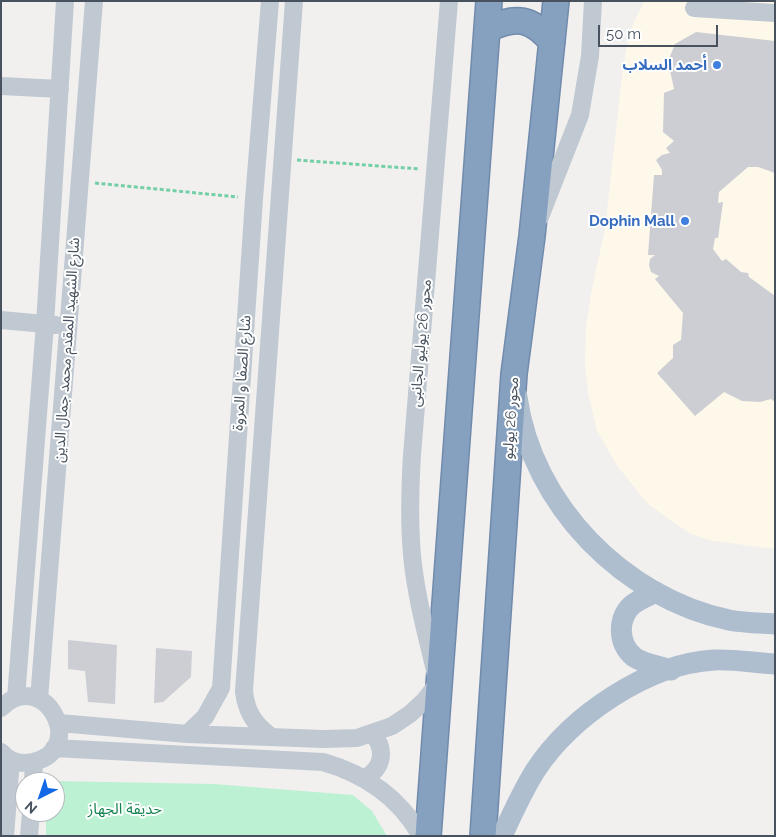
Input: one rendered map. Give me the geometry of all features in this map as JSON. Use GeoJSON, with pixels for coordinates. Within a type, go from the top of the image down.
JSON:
{"type":"FeatureCollection","features":[{"type":"Feature","properties":{"kind":"highway"},"geometry":{"type":"LineString","coordinates":[[428,836],[489,1]]}},
{"type":"Feature","properties":{"kind":"highway","name":"محور 26 يوليو"},"geometry":{"type":"LineString","coordinates":[[483,836],[514,374],[532,236],[556,1]]}},
{"type":"Feature","properties":{"kind":"highway"},"geometry":{"type":"LineString","coordinates":[[488,29],[504,21],[523,20],[540,27],[552,42]]}},
{"type":"Feature","properties":{"kind":"main road"},"geometry":{"type":"LineString","coordinates":[[514,374],[525,433],[549,488],[585,536],[606,558],[656,592],[680,604],[722,618],[775,624]]}},
{"type":"Feature","properties":{"kind":"main road"},"geometry":{"type":"LineString","coordinates":[[656,592],[634,604],[626,611],[622,620],[622,640],[634,656],[671,670]]}},
{"type":"Feature","properties":{"kind":"main road"},"geometry":{"type":"LineString","coordinates":[[502,836],[535,771],[558,741],[586,715],[617,694],[650,677],[714,660],[775,664]]}},
{"type":"Feature","properties":{"kind":"street","name":"شارع الشهيد المقدم محمد جمال الدين"},"geometry":{"type":"LineString","coordinates":[[16,698],[45,324],[65,1]]}},
{"type":"Feature","properties":{"kind":"street","name":"شارع الشهيد المقدم محمد جمال الدين"},"geometry":{"type":"LineString","coordinates":[[39,699],[94,1]]}},
{"type":"Feature","properties":{"kind":"street","name":"شارع الصفا و المروة"},"geometry":{"type":"LineString","coordinates":[[187,734],[205,717],[221,688],[254,199],[270,1]]}},
{"type":"Feature","properties":{"kind":"street","name":"شارع الصفا و المروة"},"geometry":{"type":"LineString","coordinates":[[269,735],[254,721],[247,707],[244,691],[281,159],[294,1]]}},
{"type":"Feature","properties":{"kind":"street","name":"محور 26 يوليو الجانبى"},"geometry":{"type":"LineString","coordinates":[[438,683],[419,604],[412,555],[410,505],[412,445],[449,1]]}},
{"type":"Feature","properties":{"kind":"street"},"geometry":{"type":"LineString","coordinates":[[532,236],[580,114],[590,56],[593,1]]}},
{"type":"Feature","properties":{"kind":"street"},"geometry":{"type":"LineString","coordinates":[[694,8],[775,13]]}},
{"type":"Feature","properties":{"kind":"street"},"geometry":{"type":"LineString","coordinates":[[1,86],[60,88]]}},
{"type":"Feature","properties":{"kind":"street"},"geometry":{"type":"LineString","coordinates":[[262,98],[286,100]]}},
{"type":"Feature","properties":{"kind":"street"},"geometry":{"type":"LineString","coordinates":[[1,320],[69,326]]}},
{"type":"Feature","properties":{"kind":"street"},"geometry":{"type":"LineString","coordinates":[[59,723],[187,734],[269,735],[340,739],[373,734],[392,726],[410,714],[425,700],[438,683]]}},
{"type":"Feature","properties":{"kind":"street"},"geometry":{"type":"LineString","coordinates":[[221,688],[230,697],[238,696],[244,691]]}},
{"type":"Feature","properties":{"kind":"street"},"geometry":{"type":"LineString","coordinates":[[1,708],[16,698],[32,697],[48,705],[59,723],[58,740],[49,754],[34,762],[26,763],[6,756],[5,836]]}},
{"type":"Feature","properties":{"kind":"street"},"geometry":{"type":"LineString","coordinates":[[365,778],[378,767],[382,758],[382,749],[373,734]]}},
{"type":"Feature","properties":{"kind":"street"},"geometry":{"type":"LineString","coordinates":[[54,748],[323,762],[365,778],[392,799],[421,836]]}},
{"type":"Feature","properties":{"kind":"street"},"geometry":{"type":"LineString","coordinates":[[34,762],[34,772]]}},
{"type":"Feature","properties":{"kind":"street"},"geometry":{"type":"LineString","coordinates":[[29,836],[30,822]]}},
{"type":"Feature","properties":{"kind":"path"},"geometry":{"type":"LineString","coordinates":[[281,159],[436,170]]}},
{"type":"Feature","properties":{"kind":"path"},"geometry":{"type":"LineString","coordinates":[[80,182],[254,199]]}},
{"type":"Feature","properties":{"kind":"shaded area"},"geometry":{"type":"Polygon","coordinates":[[[644,1],[775,1],[775,549],[713,541],[691,534],[647,503],[618,467],[597,431],[588,393],[585,362],[586,327],[591,293],[605,229],[623,67],[630,31],[644,1]]]}},
{"type":"Feature","properties":{"kind":"green space","name":"حديقة الجهاز"},"geometry":{"type":"Polygon","coordinates":[[[65,781],[214,784],[353,795],[372,811],[387,836],[46,836],[46,822],[65,822],[65,781]]]}},
{"type":"Feature","properties":{"kind":"building","name":"Dophin Mall"},"geometry":{"type":"Polygon","coordinates":[[[696,32],[775,41],[775,173],[758,167],[748,167],[719,192],[718,203],[723,202],[718,238],[715,238],[713,249],[722,261],[726,259],[741,272],[748,273],[749,277],[775,296],[775,402],[771,399],[760,402],[742,401],[724,392],[695,416],[657,373],[673,358],[673,345],[681,340],[683,313],[655,279],[659,276],[651,272],[649,265],[650,259],[655,255],[648,255],[654,175],[662,175],[662,170],[656,160],[662,155],[670,153],[666,148],[674,141],[663,132],[664,93],[674,89],[668,61],[675,44],[696,32]]]}},
{"type":"Feature","properties":{"kind":"building"},"geometry":{"type":"Polygon","coordinates":[[[68,640],[117,645],[115,704],[88,702],[85,671],[68,669],[68,640]]]}},
{"type":"Feature","properties":{"kind":"building"},"geometry":{"type":"Polygon","coordinates":[[[156,648],[192,651],[191,677],[163,702],[154,703],[156,648]]]}},
{"type":"Feature","properties":{"kind":"place","name":"أحمد السلاب"},"geometry":{"type":"Point","coordinates":[717,65]}},
{"type":"Feature","properties":{"kind":"place","name":"Dophin Mall"},"geometry":{"type":"Point","coordinates":[685,221]}}]}
